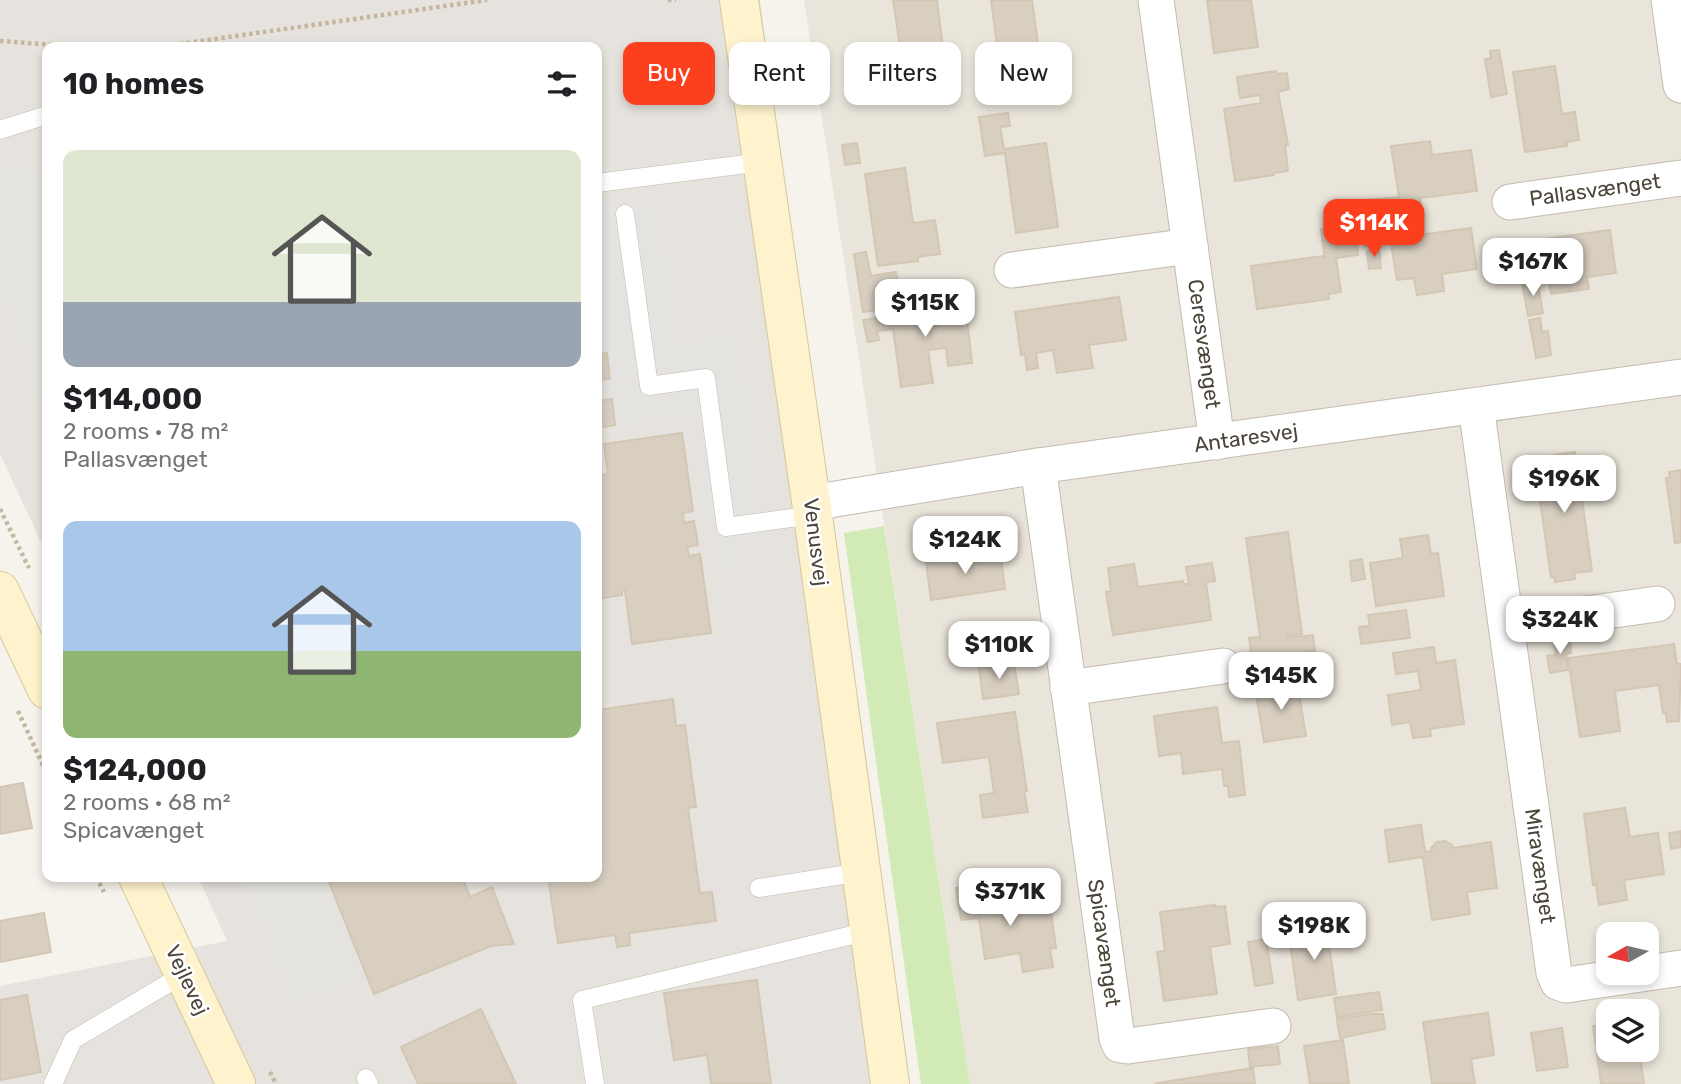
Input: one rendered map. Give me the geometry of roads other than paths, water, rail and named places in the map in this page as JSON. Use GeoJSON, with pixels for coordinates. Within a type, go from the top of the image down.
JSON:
{"type":"FeatureCollection","features":[{"type":"Feature","properties":{"kind":"street","name":"Venusvej"},"geometry":{"type":"LineString","coordinates":[[739,0],[890,1084]]}},
{"type":"Feature","properties":{"kind":"street","name":"Ceresvænget"},"geometry":{"type":"LineString","coordinates":[[1156,0],[1217,442]]}},
{"type":"Feature","properties":{"kind":"street"},"geometry":{"type":"LineString","coordinates":[[1669,0],[1681,85]]}},
{"type":"Feature","properties":{"kind":"street","name":"Pallasvænget"},"geometry":{"type":"LineString","coordinates":[[1510,202],[1681,178]]}},
{"type":"Feature","properties":{"kind":"street"},"geometry":{"type":"LineString","coordinates":[[1012,271],[1190,246]]}},
{"type":"Feature","properties":{"kind":"street","name":"Antaresvej"},"geometry":{"type":"LineString","coordinates":[[812,509],[1038,466],[1681,377]]}},
{"type":"Feature","properties":{"kind":"street","name":"Miravænget"},"geometry":{"type":"LineString","coordinates":[[1476,406],[1554,972],[1558,982],[1566,985],[1681,968]]}},
{"type":"Feature","properties":{"kind":"street","name":"Spicavænget"},"geometry":{"type":"LineString","coordinates":[[1038,466],[1117,1038],[1120,1045],[1128,1046],[1273,1026]]}},
{"type":"Feature","properties":{"kind":"street"},"geometry":{"type":"LineString","coordinates":[[15,581],[31,696]]}},
{"type":"Feature","properties":{"kind":"street"},"geometry":{"type":"LineString","coordinates":[[1507,625],[1657,604]]}},
{"type":"Feature","properties":{"kind":"street"},"geometry":{"type":"LineString","coordinates":[[1068,688],[1223,666]]}},
{"type":"Feature","properties":{"kind":"street","name":"Vejlevej"},"geometry":{"type":"LineString","coordinates":[[140,882],[236,1084]]}},
{"type":"Feature","properties":{"kind":"lane"},"geometry":{"type":"LineString","coordinates":[[0,130],[42,117]]}},
{"type":"Feature","properties":{"kind":"lane"},"geometry":{"type":"LineString","coordinates":[[602,182],[762,162]]}},
{"type":"Feature","properties":{"kind":"lane"},"geometry":{"type":"LineString","coordinates":[[625,214],[649,386],[706,378],[726,527],[812,509]]}},
{"type":"Feature","properties":{"kind":"lane"},"geometry":{"type":"LineString","coordinates":[[758,888],[861,872]]}},
{"type":"Feature","properties":{"kind":"lane"},"geometry":{"type":"LineString","coordinates":[[595,1084],[582,1000],[869,931]]}},
{"type":"Feature","properties":{"kind":"lane"},"geometry":{"type":"LineString","coordinates":[[53,1084],[73,1040],[184,974]]}}]}
